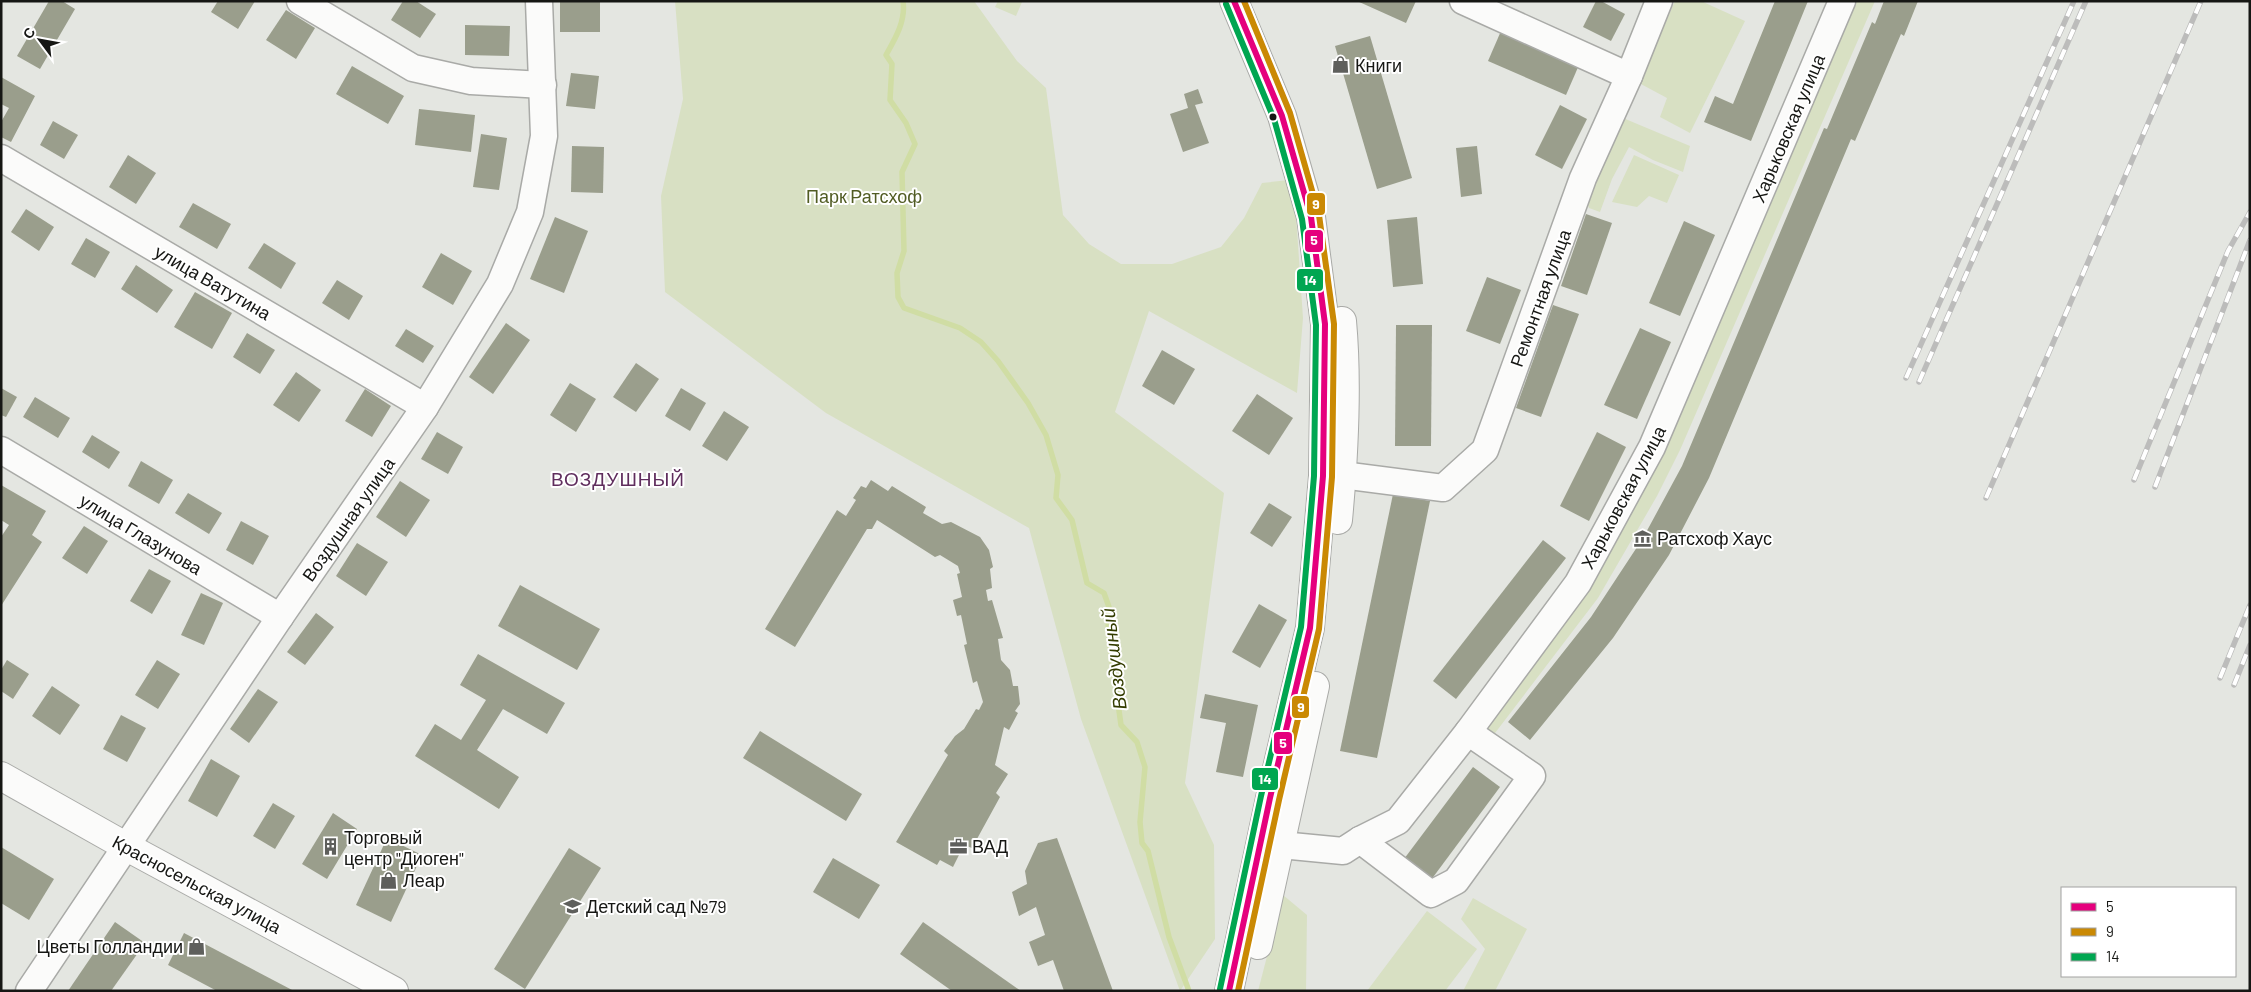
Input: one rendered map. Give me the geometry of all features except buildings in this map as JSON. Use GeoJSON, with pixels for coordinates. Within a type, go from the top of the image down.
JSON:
{"type":"FeatureCollection","features":[{"type":"Feature","properties":{"kind":"main road"},"geometry":{"type":"LineString","coordinates":[[1234,1],[1282,116],[1311,217],[1325,324],[1323,476],[1310,628],[1270,844],[1247,991]]}},
{"type":"Feature","properties":{"kind":"main road"},"geometry":{"type":"LineString","coordinates":[[1229,991],[1328,630],[1342,475],[1344,336],[1333,241],[1316,164],[1300,114],[1275,48],[1254,1]]}},
{"type":"Feature","properties":{"kind":"main road","name":"Красносельская улица"},"geometry":{"type":"LineString","coordinates":[[1,776],[126,847],[394,991]]}},
{"type":"Feature","properties":{"kind":"street"},"geometry":{"type":"LineString","coordinates":[[300,1],[413,68],[471,81],[543,85]]}},
{"type":"Feature","properties":{"kind":"street","name":"Воздушная улица"},"geometry":{"type":"LineString","coordinates":[[28,991],[425,406],[500,284],[530,212],[544,136],[539,1]]}},
{"type":"Feature","properties":{"kind":"street"},"geometry":{"type":"LineString","coordinates":[[1463,1],[1629,76]]}},
{"type":"Feature","properties":{"kind":"street","name":"Ремонтная улица"},"geometry":{"type":"LineString","coordinates":[[1342,475],[1443,488],[1485,450],[1583,178],[1629,76],[1659,1]]}},
{"type":"Feature","properties":{"kind":"street","name":"Харьковская улица"},"geometry":{"type":"LineString","coordinates":[[1270,844],[1343,851],[1360,840],[1398,821],[1468,732],[1578,583],[1652,447],[1842,1]]}},
{"type":"Feature","properties":{"kind":"street","name":"улица Ватутина"},"geometry":{"type":"LineString","coordinates":[[1,158],[425,406]]}},
{"type":"Feature","properties":{"kind":"street","name":"улица Глазунова"},"geometry":{"type":"LineString","coordinates":[[1,450],[280,617]]}},
{"type":"Feature","properties":{"kind":"street"},"geometry":{"type":"LineString","coordinates":[[1360,840],[1431,894],[1456,881],[1532,776],[1468,732]]}},
{"type":"Feature","properties":{"kind":"green space","name":"Парк Ратсхоф"},"geometry":{"type":"Polygon","coordinates":[[[675,1],[974,1],[1017,61],[1046,88],[1063,215],[1089,244],[1121,264],[1172,264],[1221,247],[1244,218],[1262,183],[1289,180],[1296,215],[1303,318],[1297,393],[1149,311],[1115,412],[1224,493],[1185,783],[1214,845],[1215,939],[1180,991],[1081,719],[1029,528],[826,413],[665,292],[661,196],[683,99],[675,1]]]}},
{"type":"Feature","properties":{"kind":"green space"},"geometry":{"type":"Polygon","coordinates":[[[998,1],[1022,2],[1016,16],[995,7],[998,1]]]}},
{"type":"Feature","properties":{"kind":"green space"},"geometry":{"type":"Polygon","coordinates":[[[1675,1],[1701,1],[1745,21],[1690,133],[1660,117],[1667,98],[1639,83],[1675,1]]]}},
{"type":"Feature","properties":{"kind":"green space"},"geometry":{"type":"Polygon","coordinates":[[[1851,1],[1875,1],[1680,450],[1657,496],[1598,598],[1492,737],[1480,727],[1584,587],[1851,1]]]}},
{"type":"Feature","properties":{"kind":"green space"},"geometry":{"type":"Polygon","coordinates":[[[1623,118],[1690,146],[1683,172],[1653,160],[1629,147],[1612,179],[1600,212],[1589,208],[1584,197],[1623,118]]]}},
{"type":"Feature","properties":{"kind":"green space"},"geometry":{"type":"Polygon","coordinates":[[[1634,155],[1679,175],[1667,203],[1649,196],[1637,207],[1612,202],[1634,155]]]}},
{"type":"Feature","properties":{"kind":"green space"},"geometry":{"type":"Polygon","coordinates":[[[1283,895],[1307,915],[1306,991],[1258,991],[1283,895]]]}},
{"type":"Feature","properties":{"kind":"green space"},"geometry":{"type":"Polygon","coordinates":[[[1473,898],[1527,929],[1495,991],[1463,991],[1485,949],[1461,919],[1473,898]]]}},
{"type":"Feature","properties":{"kind":"green space"},"geometry":{"type":"Polygon","coordinates":[[[1427,911],[1477,949],[1445,991],[1367,991],[1427,911]]]}},
{"type":"Feature","properties":{"kind":"waterway","name":"Воздушный"},"geometry":{"type":"LineString","coordinates":[[903,1],[904,8],[901,23],[886,55],[892,64],[890,100],[906,123],[915,144],[902,172],[904,251],[897,273],[898,297],[904,308],[960,328],[981,342],[998,361],[1028,403],[1046,435],[1058,475],[1056,498],[1072,520],[1087,583],[1104,593],[1109,607],[1108,631],[1121,725],[1137,742],[1145,767],[1140,822],[1142,843],[1148,851],[1169,937],[1189,991]]}},
{"type":"Feature","properties":{"kind":"railway"},"geometry":{"type":"LineString","coordinates":[[1906,378],[2074,1]]}},
{"type":"Feature","properties":{"kind":"railway"},"geometry":{"type":"LineString","coordinates":[[1919,382],[2086,1]]}},
{"type":"Feature","properties":{"kind":"railway"},"geometry":{"type":"LineString","coordinates":[[1986,498],[2201,1]]}},
{"type":"Feature","properties":{"kind":"railway"},"geometry":{"type":"LineString","coordinates":[[2134,480],[2228,251],[2250,212]]}},
{"type":"Feature","properties":{"kind":"railway"},"geometry":{"type":"LineString","coordinates":[[2155,487],[2250,240]]}},
{"type":"Feature","properties":{"kind":"railway"},"geometry":{"type":"LineString","coordinates":[[2220,678],[2250,605]]}},
{"type":"Feature","properties":{"kind":"railway"},"geometry":{"type":"LineString","coordinates":[[2234,685],[2250,645]]}},
{"type":"Feature","properties":{"kind":"transit line","name":"5"},"geometry":{"type":"LineString","coordinates":[[1229,991],[1270,798],[1310,628],[1323,476],[1325,324],[1311,217],[1282,116],[1234,1]]}},
{"type":"Feature","properties":{"kind":"transit line","name":"9"},"geometry":{"type":"LineString","coordinates":[[1238,991],[1279,800],[1319,629],[1332,477],[1334,324],[1319,215],[1290,113],[1244,1]]}},
{"type":"Feature","properties":{"kind":"transit line","name":"14"},"geometry":{"type":"LineString","coordinates":[[1220,989],[1261,796],[1301,627],[1314,476],[1316,325],[1302,219],[1274,119],[1226,4]]}},
{"type":"Feature","properties":{"kind":"place","name":"Книги"},"geometry":{"type":"Point","coordinates":[1341,65]}},
{"type":"Feature","properties":{"kind":"place","name":"Ратсхоф Хаус"},"geometry":{"type":"Point","coordinates":[1643,538]}},
{"type":"Feature","properties":{"kind":"place","name":"ВАД"},"geometry":{"type":"Point","coordinates":[958,846]}},
{"type":"Feature","properties":{"kind":"place","name":"Торговый центр \"Диоген\""},"geometry":{"type":"Point","coordinates":[330,847]}},
{"type":"Feature","properties":{"kind":"place","name":"Леар"},"geometry":{"type":"Point","coordinates":[389,880]}},
{"type":"Feature","properties":{"kind":"place","name":"Детский сад №79"},"geometry":{"type":"Point","coordinates":[572,906]}},
{"type":"Feature","properties":{"kind":"place","name":"Цветы Голландии"},"geometry":{"type":"Point","coordinates":[197,946]}},
{"type":"Feature","properties":{"kind":"district","name":"ВОЗДУШНЫЙ"},"geometry":{"type":"Point","coordinates":[618,478]}}]}
